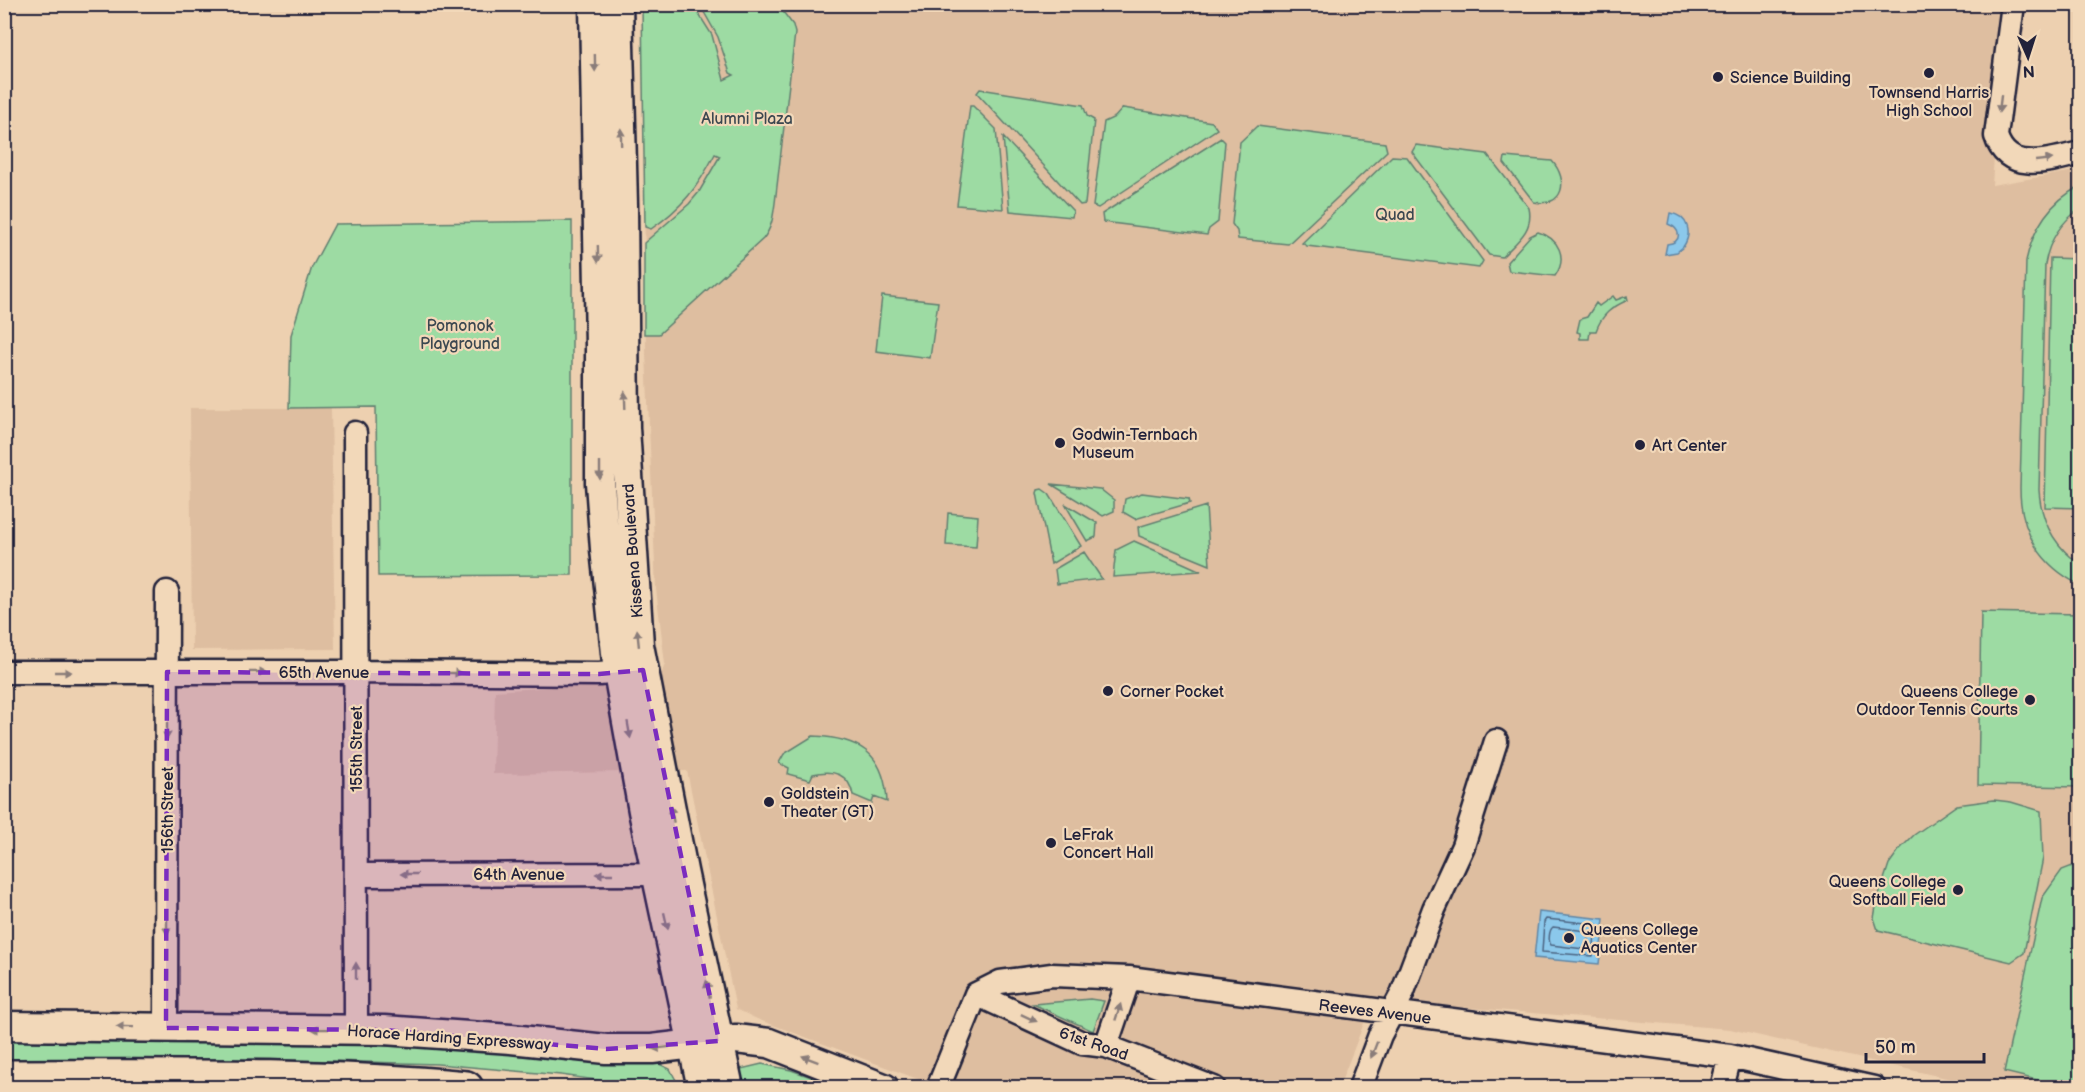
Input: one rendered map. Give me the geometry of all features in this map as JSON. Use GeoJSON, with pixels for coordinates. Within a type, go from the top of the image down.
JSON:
{"type":"FeatureCollection","features":[{"type":"Feature","properties":{"kind":"highway"},"geometry":{"type":"LineString","coordinates":[[4,1077],[288,1079],[466,1088]]}},
{"type":"Feature","properties":{"kind":"main road","name":"Kissena Boulevard"},"geometry":{"type":"LineString","coordinates":[[594,4],[600,483],[631,671],[669,872],[714,1082]]}},
{"type":"Feature","properties":{"kind":"main road","name":"Kissena Boulevard"},"geometry":{"type":"LineString","coordinates":[[618,4],[625,428],[639,645],[631,671]]}},
{"type":"Feature","properties":{"kind":"main road","name":"Horace Harding Expressway"},"geometry":{"type":"LineString","coordinates":[[4,1026],[356,1029],[511,1039],[606,1049],[652,1049],[736,1039],[769,1043],[884,1088]]}},
{"type":"Feature","properties":{"kind":"street"},"geometry":{"type":"LineString","coordinates":[[2013,4],[1996,136],[2000,147],[2008,155],[2022,161],[2042,162],[2080,153]]}},
{"type":"Feature","properties":{"kind":"street","name":"155th Street"},"geometry":{"type":"LineString","coordinates":[[355,433],[356,1029]]}},
{"type":"Feature","properties":{"kind":"street","name":"156th Street"},"geometry":{"type":"LineString","coordinates":[[166,1028],[167,592]]}},
{"type":"Feature","properties":{"kind":"street","name":"65th Avenue"},"geometry":{"type":"LineString","coordinates":[[4,672],[599,674],[631,671]]}},
{"type":"Feature","properties":{"kind":"street"},"geometry":{"type":"LineString","coordinates":[[1360,1088],[1380,1035],[1402,994],[1434,909],[1463,846],[1496,741]]}},
{"type":"Feature","properties":{"kind":"street","name":"64th Avenue"},"geometry":{"type":"LineString","coordinates":[[356,875],[669,872]]}},
{"type":"Feature","properties":{"kind":"street","name":"Reeves Avenue"},"geometry":{"type":"LineString","coordinates":[[976,994],[1000,982],[1053,975],[1129,978],[1730,1056],[1874,1088]]}},
{"type":"Feature","properties":{"kind":"street"},"geometry":{"type":"LineString","coordinates":[[1107,1046],[1129,978]]}},
{"type":"Feature","properties":{"kind":"street"},"geometry":{"type":"LineString","coordinates":[[938,1088],[976,994]]}},
{"type":"Feature","properties":{"kind":"street","name":"61st Road"},"geometry":{"type":"LineString","coordinates":[[976,994],[1082,1042],[1107,1046],[1214,1088]]}},
{"type":"Feature","properties":{"kind":"street"},"geometry":{"type":"LineString","coordinates":[[1722,1088],[1730,1056]]}},
{"type":"Feature","properties":{"kind":"highlighted area"},"geometry":{"type":"Polygon","coordinates":[[[643,670],[719,1041],[606,1049],[384,1030],[166,1028],[167,672],[599,674],[643,670]]]}},
{"type":"Feature","properties":{"kind":"shaded area"},"geometry":{"type":"Polygon","coordinates":[[[642,5],[2005,5],[1992,185],[2080,170],[2080,1087],[1986,1087],[1730,1029],[1373,1000],[1339,1087],[939,1087],[757,1019],[736,1009],[687,771],[493,774],[495,691],[659,680],[665,664],[656,589],[646,354],[642,5]]]}},
{"type":"Feature","properties":{"kind":"shaded area"},"geometry":{"type":"Polygon","coordinates":[[[190,408],[331,408],[335,649],[192,650],[190,408]]]}},
{"type":"Feature","properties":{"kind":"green space","name":"Alumni Plaza"},"geometry":{"type":"Polygon","coordinates":[[[642,5],[693,5],[712,35],[724,80],[734,75],[730,73],[718,37],[700,5],[778,5],[793,25],[795,33],[773,218],[768,231],[763,239],[659,334],[644,334],[644,243],[689,204],[699,192],[720,156],[715,154],[695,187],[672,213],[651,229],[645,227],[642,5]]]}},
{"type":"Feature","properties":{"kind":"green space"},"geometry":{"type":"Polygon","coordinates":[[[980,89],[1083,105],[1087,116],[1094,120],[1085,204],[1080,205],[977,93],[980,89]]]}},
{"type":"Feature","properties":{"kind":"green space"},"geometry":{"type":"Polygon","coordinates":[[[970,106],[973,106],[996,129],[1003,209],[957,205],[970,106]]]}},
{"type":"Feature","properties":{"kind":"green space"},"geometry":{"type":"Polygon","coordinates":[[[1123,108],[1212,122],[1217,129],[1098,208],[1093,206],[1104,122],[1115,117],[1123,108]]]}},
{"type":"Feature","properties":{"kind":"green space"},"geometry":{"type":"Polygon","coordinates":[[[1257,126],[1385,143],[1387,151],[1288,244],[1238,239],[1237,231],[1232,224],[1240,142],[1257,126]]]}},
{"type":"Feature","properties":{"kind":"green space"},"geometry":{"type":"Polygon","coordinates":[[[1003,137],[1073,211],[1072,217],[1010,211],[1003,137]]]}},
{"type":"Feature","properties":{"kind":"green space"},"geometry":{"type":"Polygon","coordinates":[[[1221,138],[1225,142],[1218,222],[1209,229],[1207,235],[1103,222],[1102,214],[1221,138]]]}},
{"type":"Feature","properties":{"kind":"green space"},"geometry":{"type":"Polygon","coordinates":[[[1416,145],[1487,154],[1529,208],[1530,216],[1526,230],[1502,257],[1489,255],[1412,152],[1416,145]]]}},
{"type":"Feature","properties":{"kind":"green space","name":"Quad"},"geometry":{"type":"Polygon","coordinates":[[[1392,156],[1407,157],[1483,261],[1479,268],[1307,246],[1302,243],[1392,156]]]}},
{"type":"Feature","properties":{"kind":"green space"},"geometry":{"type":"Polygon","coordinates":[[[1505,157],[1552,161],[1561,176],[1561,191],[1557,197],[1544,203],[1534,202],[1504,163],[1505,157]]]}},
{"type":"Feature","properties":{"kind":"green space"},"geometry":{"type":"Polygon","coordinates":[[[2080,186],[2080,209],[2057,233],[2049,248],[2045,264],[2039,490],[2040,502],[2050,532],[2063,549],[2080,564],[2080,585],[2054,568],[2035,546],[2024,519],[2020,488],[2026,261],[2033,238],[2044,217],[2069,192],[2080,186]]]}},
{"type":"Feature","properties":{"kind":"green space","name":"Pomonok Playground"},"geometry":{"type":"Polygon","coordinates":[[[572,221],[572,575],[378,576],[376,407],[289,408],[291,335],[312,267],[335,224],[572,221]]]}},
{"type":"Feature","properties":{"kind":"green space"},"geometry":{"type":"Polygon","coordinates":[[[1538,232],[1551,239],[1559,249],[1561,262],[1555,276],[1509,271],[1507,262],[1530,236],[1538,232]]]}},
{"type":"Feature","properties":{"kind":"green space"},"geometry":{"type":"Polygon","coordinates":[[[2050,258],[2080,259],[2080,508],[2045,507],[2050,258]]]}},
{"type":"Feature","properties":{"kind":"green space"},"geometry":{"type":"Polygon","coordinates":[[[882,296],[938,302],[930,358],[876,351],[882,296]]]}},
{"type":"Feature","properties":{"kind":"green space"},"geometry":{"type":"Polygon","coordinates":[[[1613,296],[1616,300],[1627,296],[1628,300],[1608,312],[1596,331],[1590,331],[1589,339],[1580,339],[1580,333],[1577,332],[1580,319],[1587,317],[1596,303],[1599,306],[1613,296]]]}},
{"type":"Feature","properties":{"kind":"green space"},"geometry":{"type":"Polygon","coordinates":[[[1051,484],[1100,489],[1114,500],[1114,511],[1103,516],[1051,484]]]}},
{"type":"Feature","properties":{"kind":"green space"},"geometry":{"type":"Polygon","coordinates":[[[1042,489],[1049,494],[1081,546],[1051,564],[1037,493],[1042,489]]]}},
{"type":"Feature","properties":{"kind":"green space"},"geometry":{"type":"Polygon","coordinates":[[[1142,493],[1189,499],[1190,503],[1135,519],[1123,512],[1125,499],[1142,493]]]}},
{"type":"Feature","properties":{"kind":"green space"},"geometry":{"type":"Polygon","coordinates":[[[1065,504],[1097,523],[1096,537],[1087,541],[1065,504]]]}},
{"type":"Feature","properties":{"kind":"green space"},"geometry":{"type":"Polygon","coordinates":[[[1206,506],[1210,565],[1139,536],[1138,527],[1206,506]]]}},
{"type":"Feature","properties":{"kind":"green space"},"geometry":{"type":"Polygon","coordinates":[[[948,513],[978,516],[976,547],[946,545],[948,513]]]}},
{"type":"Feature","properties":{"kind":"green space"},"geometry":{"type":"Polygon","coordinates":[[[1134,541],[1201,571],[1113,577],[1116,550],[1134,541]]]}},
{"type":"Feature","properties":{"kind":"green space"},"geometry":{"type":"Polygon","coordinates":[[[1084,552],[1102,579],[1057,584],[1055,569],[1084,552]]]}},
{"type":"Feature","properties":{"kind":"green space","name":"Queens College Outdoor Tennis Courts"},"geometry":{"type":"Polygon","coordinates":[[[1981,612],[2080,614],[2080,787],[1978,785],[1981,612]]]}},
{"type":"Feature","properties":{"kind":"green space"},"geometry":{"type":"Polygon","coordinates":[[[813,736],[843,740],[866,751],[881,771],[887,802],[874,797],[872,803],[853,795],[848,782],[834,773],[813,774],[810,780],[788,774],[789,768],[779,763],[784,754],[813,736]]]}},
{"type":"Feature","properties":{"kind":"green space","name":"Queens College Softball Field"},"geometry":{"type":"Polygon","coordinates":[[[1994,800],[2011,802],[2041,811],[2043,858],[2024,953],[2011,962],[1878,930],[1874,918],[1877,901],[1889,864],[1899,850],[1914,835],[1957,805],[1994,800]]]}},
{"type":"Feature","properties":{"kind":"green space"},"geometry":{"type":"Polygon","coordinates":[[[2080,863],[2080,1087],[2070,1088],[2004,1072],[2042,898],[2062,870],[2080,863]]]}},
{"type":"Feature","properties":{"kind":"green space"},"geometry":{"type":"Polygon","coordinates":[[[1090,999],[1104,1001],[1093,1031],[1033,1004],[1090,999]]]}},
{"type":"Feature","properties":{"kind":"green space"},"geometry":{"type":"Polygon","coordinates":[[[4,1038],[96,1038],[96,1042],[288,1042],[507,1051],[597,1062],[657,1063],[670,1069],[678,1084],[762,1064],[791,1070],[840,1087],[652,1088],[561,1075],[437,1064],[260,1059],[5,1061],[4,1038]]]}},
{"type":"Feature","properties":{"kind":"water"},"geometry":{"type":"Polygon","coordinates":[[[1670,213],[1685,221],[1688,236],[1683,247],[1677,252],[1665,254],[1667,244],[1678,238],[1676,229],[1668,224],[1670,213]]]}},
{"type":"Feature","properties":{"kind":"water","name":"Queens College Aquatics Center"},"geometry":{"type":"Polygon","coordinates":[[[1539,912],[1604,919],[1599,964],[1534,958],[1539,912]]]}},
{"type":"Feature","properties":{"kind":"place","name":"Townsend Harris High School"},"geometry":{"type":"Point","coordinates":[1929,73]}},
{"type":"Feature","properties":{"kind":"place","name":"Science Building"},"geometry":{"type":"Point","coordinates":[1718,77]}},
{"type":"Feature","properties":{"kind":"place","name":"Godwin-Ternbach Museum"},"geometry":{"type":"Point","coordinates":[1060,443]}},
{"type":"Feature","properties":{"kind":"place","name":"Art Center"},"geometry":{"type":"Point","coordinates":[1640,445]}},
{"type":"Feature","properties":{"kind":"place","name":"Corner Pocket"},"geometry":{"type":"Point","coordinates":[1108,691]}},
{"type":"Feature","properties":{"kind":"place","name":"Queens College Outdoor Tennis Courts"},"geometry":{"type":"Point","coordinates":[2030,700]}},
{"type":"Feature","properties":{"kind":"place","name":"Goldstein Theater (GT)"},"geometry":{"type":"Point","coordinates":[769,802]}},
{"type":"Feature","properties":{"kind":"place","name":"LeFrak Concert Hall"},"geometry":{"type":"Point","coordinates":[1051,843]}},
{"type":"Feature","properties":{"kind":"place","name":"Queens College Softball Field"},"geometry":{"type":"Point","coordinates":[1958,890]}},
{"type":"Feature","properties":{"kind":"place","name":"Queens College Aquatics Center"},"geometry":{"type":"Point","coordinates":[1569,938]}}]}
